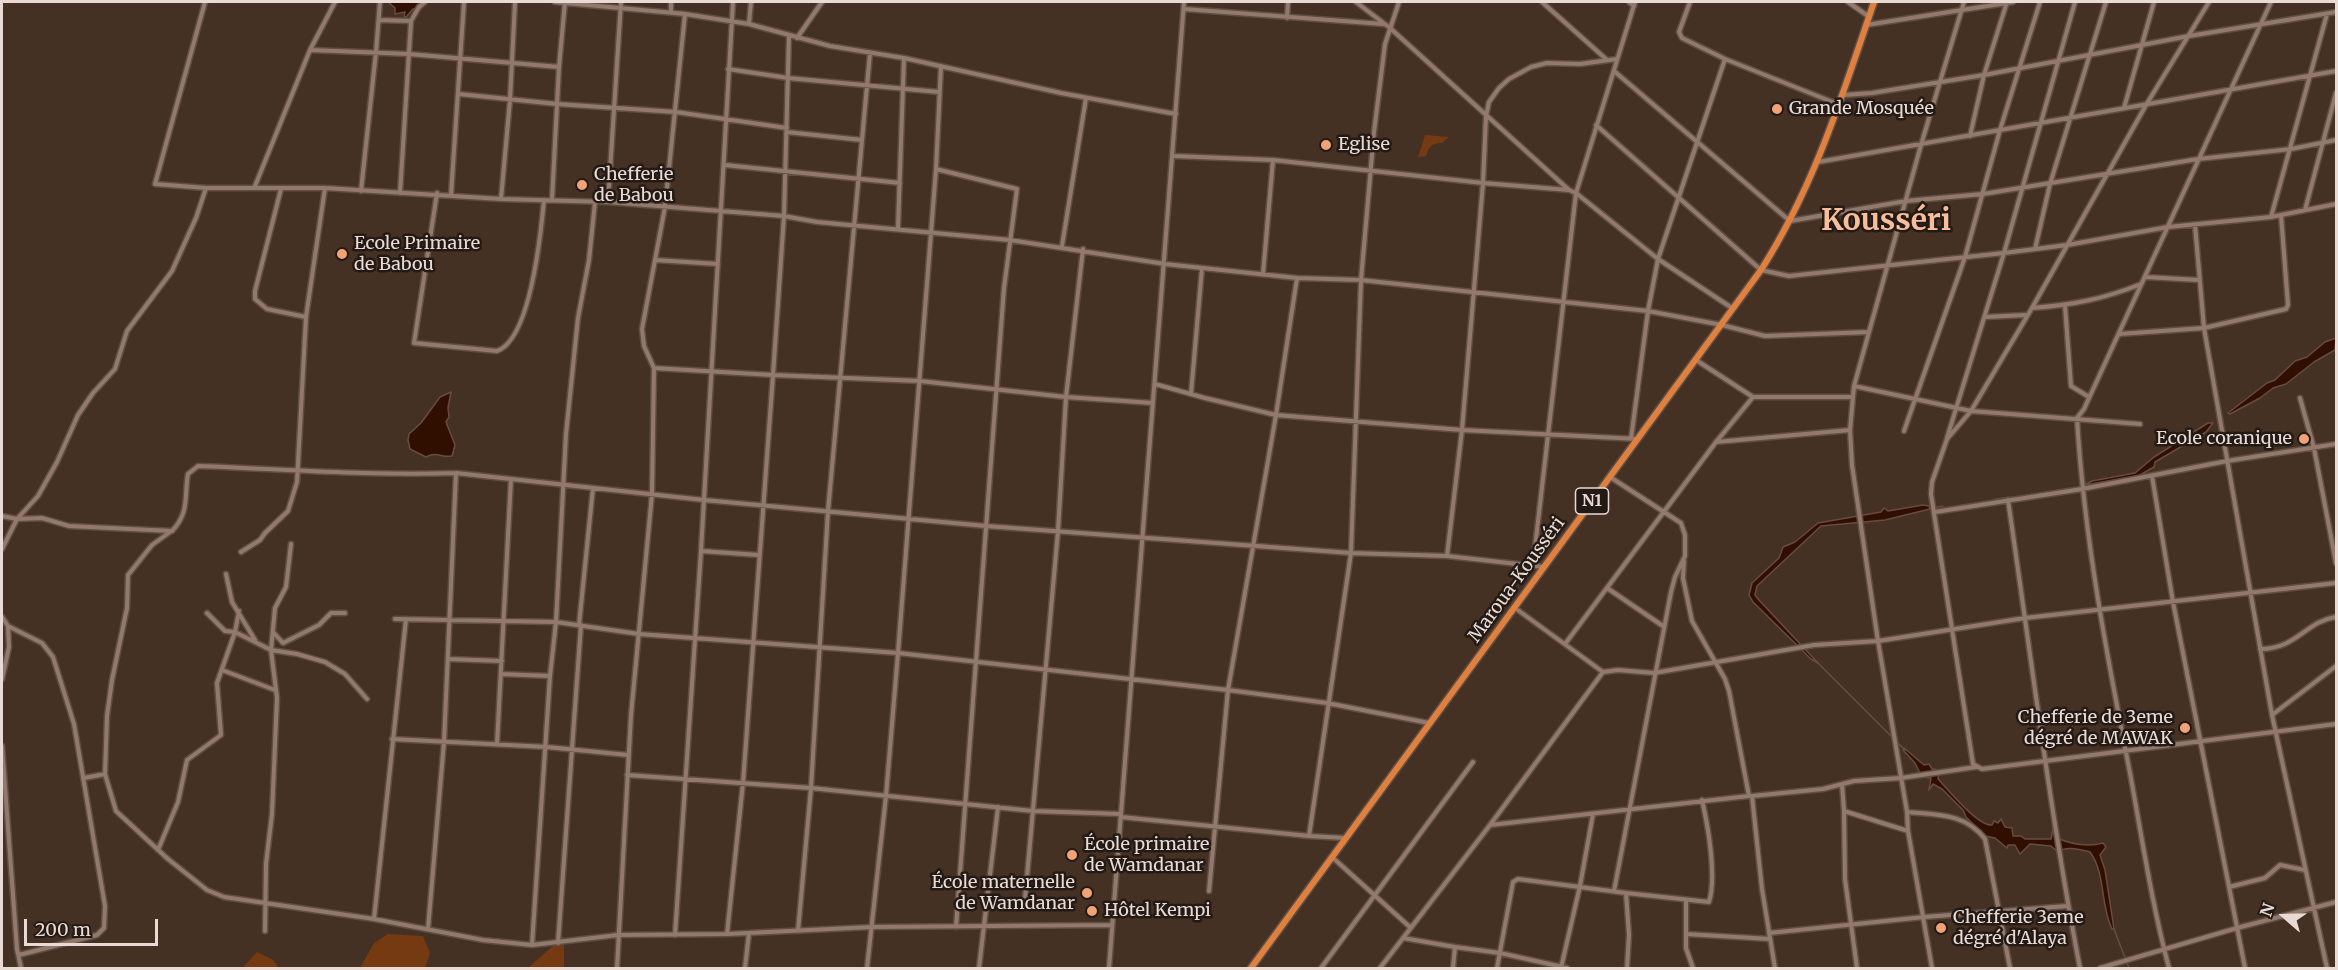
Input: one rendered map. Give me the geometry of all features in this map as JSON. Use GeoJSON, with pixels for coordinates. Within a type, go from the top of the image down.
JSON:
{"type":"FeatureCollection","features":[{"type":"Feature","properties":{"kind":"highway","name":"Maroua-Kousséri"},"geometry":{"type":"LineString","coordinates":[[1251,969],[1545,567],[1635,439],[1761,270],[1790,221],[1818,162],[1844,95],[1874,2]]}},
{"type":"Feature","properties":{"kind":"street"},"geometry":{"type":"LineString","coordinates":[[205,2],[155,184],[206,188],[255,186],[280,189],[325,188],[437,193],[501,199],[608,202],[784,216],[1062,246],[1165,264],[1297,278],[1361,280],[1648,311],[1765,336],[1869,332]]}},
{"type":"Feature","properties":{"kind":"street"},"geometry":{"type":"LineString","coordinates":[[255,186],[310,50],[335,2]]}},
{"type":"Feature","properties":{"kind":"street"},"geometry":{"type":"LineString","coordinates":[[361,191],[380,2]]}},
{"type":"Feature","properties":{"kind":"street"},"geometry":{"type":"LineString","coordinates":[[400,193],[411,21],[418,7],[425,2]]}},
{"type":"Feature","properties":{"kind":"street"},"geometry":{"type":"LineString","coordinates":[[451,195],[464,2]]}},
{"type":"Feature","properties":{"kind":"street"},"geometry":{"type":"LineString","coordinates":[[501,199],[510,100],[515,2]]}},
{"type":"Feature","properties":{"kind":"street"},"geometry":{"type":"LineString","coordinates":[[555,2],[671,12],[732,21],[797,38],[904,58],[1086,98],[1176,114]]}},
{"type":"Feature","properties":{"kind":"street"},"geometry":{"type":"LineString","coordinates":[[552,200],[558,67],[565,2]]}},
{"type":"Feature","properties":{"kind":"street"},"geometry":{"type":"LineString","coordinates":[[608,202],[621,2]]}},
{"type":"Feature","properties":{"kind":"street"},"geometry":{"type":"LineString","coordinates":[[671,2],[671,12]]}},
{"type":"Feature","properties":{"kind":"street"},"geometry":{"type":"LineString","coordinates":[[675,935],[696,638],[733,2]]}},
{"type":"Feature","properties":{"kind":"street"},"geometry":{"type":"LineString","coordinates":[[748,24],[752,2]]}},
{"type":"Feature","properties":{"kind":"street"},"geometry":{"type":"LineString","coordinates":[[797,38],[822,2]]}},
{"type":"Feature","properties":{"kind":"street"},"geometry":{"type":"LineString","coordinates":[[1109,969],[1174,156],[1184,2]]}},
{"type":"Feature","properties":{"kind":"street"},"geometry":{"type":"LineString","coordinates":[[1287,18],[1288,2]]}},
{"type":"Feature","properties":{"kind":"street"},"geometry":{"type":"LineString","coordinates":[[1356,2],[1390,28],[1569,190],[1576,193],[1658,259],[1734,309]]}},
{"type":"Feature","properties":{"kind":"street"},"geometry":{"type":"LineString","coordinates":[[1309,836],[1351,553],[1361,280],[1382,62],[1399,2]]}},
{"type":"Feature","properties":{"kind":"street"},"geometry":{"type":"LineString","coordinates":[[1542,2],[1606,60]]}},
{"type":"Feature","properties":{"kind":"street"},"geometry":{"type":"LineString","coordinates":[[1533,565],[1576,193],[1634,4],[1629,2]]}},
{"type":"Feature","properties":{"kind":"street"},"geometry":{"type":"LineString","coordinates":[[1690,2],[1679,32],[1680,36],[1725,59],[1840,105]]}},
{"type":"Feature","properties":{"kind":"street"},"geometry":{"type":"LineString","coordinates":[[1848,2],[1869,16]]}},
{"type":"Feature","properties":{"kind":"street"},"geometry":{"type":"LineString","coordinates":[[1932,969],[1858,515],[1850,430],[1854,386],[1921,145],[1964,2]]}},
{"type":"Feature","properties":{"kind":"street"},"geometry":{"type":"LineString","coordinates":[[1970,136],[1984,75],[2007,2]]}},
{"type":"Feature","properties":{"kind":"street"},"geometry":{"type":"LineString","coordinates":[[1866,25],[2013,2]]}},
{"type":"Feature","properties":{"kind":"street"},"geometry":{"type":"LineString","coordinates":[[1904,431],[1965,256],[2000,130],[2040,2]]}},
{"type":"Feature","properties":{"kind":"street"},"geometry":{"type":"LineString","coordinates":[[1976,767],[1973,764],[1952,630],[1932,483],[1985,317],[2075,2]]}},
{"type":"Feature","properties":{"kind":"street"},"geometry":{"type":"LineString","coordinates":[[2035,249],[2050,184],[2106,2]]}},
{"type":"Feature","properties":{"kind":"street"},"geometry":{"type":"LineString","coordinates":[[2124,108],[2154,2]]}},
{"type":"Feature","properties":{"kind":"street"},"geometry":{"type":"LineString","coordinates":[[1947,439],[1971,411],[2032,308],[2146,105],[2209,2]]}},
{"type":"Feature","properties":{"kind":"street"},"geometry":{"type":"LineString","coordinates":[[2169,969],[2100,610],[2082,489],[2077,418],[2090,397],[2271,2]]}},
{"type":"Feature","properties":{"kind":"street"},"geometry":{"type":"LineString","coordinates":[[1184,9],[1385,24]]}},
{"type":"Feature","properties":{"kind":"street"},"geometry":{"type":"LineString","coordinates":[[1844,95],[1872,93],[1984,75],[2189,36],[2337,12]]}},
{"type":"Feature","properties":{"kind":"street"},"geometry":{"type":"LineString","coordinates":[[617,969],[628,754],[652,494],[654,368],[644,346],[642,329],[665,207],[686,14]]}},
{"type":"Feature","properties":{"kind":"street"},"geometry":{"type":"LineString","coordinates":[[2271,217],[2327,14]]}},
{"type":"Feature","properties":{"kind":"street"},"geometry":{"type":"LineString","coordinates":[[379,20],[411,21]]}},
{"type":"Feature","properties":{"kind":"street"},"geometry":{"type":"LineString","coordinates":[[727,934],[743,783],[784,216],[789,35]]}},
{"type":"Feature","properties":{"kind":"street"},"geometry":{"type":"LineString","coordinates":[[310,50],[409,54],[558,67]]}},
{"type":"Feature","properties":{"kind":"street"},"geometry":{"type":"LineString","coordinates":[[798,932],[812,788],[828,511],[870,53]]}},
{"type":"Feature","properties":{"kind":"street"},"geometry":{"type":"LineString","coordinates":[[897,228],[904,58]]}},
{"type":"Feature","properties":{"kind":"street"},"geometry":{"type":"LineString","coordinates":[[1447,556],[1462,430],[1483,183],[1486,116],[1493,95],[1517,74],[1547,63],[1580,64],[1617,58]]}},
{"type":"Feature","properties":{"kind":"street"},"geometry":{"type":"LineString","coordinates":[[1155,384],[1276,415],[1462,430],[1635,439],[1648,311],[1658,259],[1725,59]]}},
{"type":"Feature","properties":{"kind":"street"},"geometry":{"type":"LineString","coordinates":[[867,969],[886,796],[898,653],[936,169],[941,66]]}},
{"type":"Feature","properties":{"kind":"street"},"geometry":{"type":"LineString","coordinates":[[729,69],[788,78],[939,92]]}},
{"type":"Feature","properties":{"kind":"street"},"geometry":{"type":"LineString","coordinates":[[1614,71],[1790,221],[1906,201],[1983,195],[2198,159],[2291,149],[2337,140]]}},
{"type":"Feature","properties":{"kind":"street"},"geometry":{"type":"LineString","coordinates":[[1818,162],[2337,71]]}},
{"type":"Feature","properties":{"kind":"street"},"geometry":{"type":"LineString","coordinates":[[2305,210],[2337,93]]}},
{"type":"Feature","properties":{"kind":"street"},"geometry":{"type":"LineString","coordinates":[[459,94],[726,117],[787,130],[862,140]]}},
{"type":"Feature","properties":{"kind":"street"},"geometry":{"type":"LineString","coordinates":[[1062,246],[1086,98]]}},
{"type":"Feature","properties":{"kind":"street"},"geometry":{"type":"LineString","coordinates":[[1596,125],[1761,270],[1790,276],[2067,245],[2168,227],[2271,217],[2337,204]]}},
{"type":"Feature","properties":{"kind":"street"},"geometry":{"type":"LineString","coordinates":[[1174,156],[1273,160],[1569,190]]}},
{"type":"Feature","properties":{"kind":"street"},"geometry":{"type":"LineString","coordinates":[[1263,274],[1273,160]]}},
{"type":"Feature","properties":{"kind":"street"},"geometry":{"type":"LineString","coordinates":[[724,165],[859,181],[900,183]]}},
{"type":"Feature","properties":{"kind":"street"},"geometry":{"type":"LineString","coordinates":[[936,169],[1017,189],[1004,288],[956,927]]}},
{"type":"Feature","properties":{"kind":"street"},"geometry":{"type":"LineString","coordinates":[[2,549],[17,519],[38,496],[85,404],[115,369],[127,331],[172,272],[196,218],[206,188]]}},
{"type":"Feature","properties":{"kind":"street"},"geometry":{"type":"LineString","coordinates":[[241,552],[260,540],[288,511],[295,494],[299,471],[306,317],[325,188]]}},
{"type":"Feature","properties":{"kind":"street"},"geometry":{"type":"LineString","coordinates":[[280,189],[255,299],[267,309],[306,317]]}},
{"type":"Feature","properties":{"kind":"street"},"geometry":{"type":"LineString","coordinates":[[437,193],[414,343],[497,351],[502,350],[515,334],[532,286],[540,251],[544,200]]}},
{"type":"Feature","properties":{"kind":"street"},"geometry":{"type":"LineString","coordinates":[[532,945],[571,378],[595,202]]}},
{"type":"Feature","properties":{"kind":"street"},"geometry":{"type":"LineString","coordinates":[[2119,334],[2204,328],[2286,309],[2288,305],[2281,215]]}},
{"type":"Feature","properties":{"kind":"street"},"geometry":{"type":"LineString","coordinates":[[2195,225],[2204,328],[2260,649],[2275,732],[2327,969]]}},
{"type":"Feature","properties":{"kind":"street"},"geometry":{"type":"LineString","coordinates":[[1025,899],[1058,531],[1066,397],[1083,249]]}},
{"type":"Feature","properties":{"kind":"street"},"geometry":{"type":"LineString","coordinates":[[655,260],[718,264]]}},
{"type":"Feature","properties":{"kind":"street"},"geometry":{"type":"LineString","coordinates":[[1191,394],[1202,268]]}},
{"type":"Feature","properties":{"kind":"street"},"geometry":{"type":"LineString","coordinates":[[2145,277],[2199,280]]}},
{"type":"Feature","properties":{"kind":"street"},"geometry":{"type":"LineString","coordinates":[[1209,891],[1228,690],[1276,415],[1297,278]]}},
{"type":"Feature","properties":{"kind":"street"},"geometry":{"type":"LineString","coordinates":[[2032,308],[2065,306],[2108,297],[2141,284]]}},
{"type":"Feature","properties":{"kind":"street"},"geometry":{"type":"LineString","coordinates":[[2065,306],[2071,386],[2090,397]]}},
{"type":"Feature","properties":{"kind":"street"},"geometry":{"type":"LineString","coordinates":[[1985,317],[2027,315]]}},
{"type":"Feature","properties":{"kind":"street"},"geometry":{"type":"LineString","coordinates":[[1696,360],[1754,397],[1853,397]]}},
{"type":"Feature","properties":{"kind":"street"},"geometry":{"type":"LineString","coordinates":[[654,368],[920,381],[1066,397],[1154,403]]}},
{"type":"Feature","properties":{"kind":"street"},"geometry":{"type":"LineString","coordinates":[[1854,386],[1971,411],[2140,424]]}},
{"type":"Feature","properties":{"kind":"street"},"geometry":{"type":"LineString","coordinates":[[1565,644],[1716,442],[1754,397]]}},
{"type":"Feature","properties":{"kind":"street"},"geometry":{"type":"LineString","coordinates":[[2300,398],[2314,448],[2337,563]]}},
{"type":"Feature","properties":{"kind":"street"},"geometry":{"type":"LineString","coordinates":[[1716,442],[1850,430]]}},
{"type":"Feature","properties":{"kind":"street"},"geometry":{"type":"LineString","coordinates":[[1934,511],[2082,489],[2227,461],[2337,444]]}},
{"type":"Feature","properties":{"kind":"street"},"geometry":{"type":"LineString","coordinates":[[1112,925],[872,927],[798,932],[618,935],[532,945],[483,940],[374,919],[224,897],[207,890],[158,850],[116,811],[105,774],[107,716],[112,680],[128,609],[128,575],[152,545],[172,531],[185,509],[187,477],[194,468],[456,473],[704,500],[986,526],[1351,553],[1447,556],[1545,567]]}},
{"type":"Feature","properties":{"kind":"street"},"geometry":{"type":"LineString","coordinates":[[428,929],[444,742],[456,473]]}},
{"type":"Feature","properties":{"kind":"street"},"geometry":{"type":"LineString","coordinates":[[2152,476],[2173,602],[2245,969]]}},
{"type":"Feature","properties":{"kind":"street"},"geometry":{"type":"LineString","coordinates":[[1610,477],[1683,526],[1685,535],[1683,578],[1692,621],[1725,679],[1751,796],[1775,969]]}},
{"type":"Feature","properties":{"kind":"street"},"geometry":{"type":"LineString","coordinates":[[497,744],[511,479]]}},
{"type":"Feature","properties":{"kind":"street"},"geometry":{"type":"LineString","coordinates":[[558,943],[580,625],[593,488]]}},
{"type":"Feature","properties":{"kind":"street"},"geometry":{"type":"LineString","coordinates":[[2008,500],[2052,816],[2080,969]]}},
{"type":"Feature","properties":{"kind":"street"},"geometry":{"type":"LineString","coordinates":[[2,516],[17,519],[42,518],[69,526],[172,531]]}},
{"type":"Feature","properties":{"kind":"street"},"geometry":{"type":"LineString","coordinates":[[266,931],[266,864],[275,759],[276,691],[271,650],[275,608],[286,586],[291,544]]}},
{"type":"Feature","properties":{"kind":"street"},"geometry":{"type":"LineString","coordinates":[[701,551],[759,555]]}},
{"type":"Feature","properties":{"kind":"street"},"geometry":{"type":"LineString","coordinates":[[1614,891],[1654,673],[1675,577],[1685,556]]}},
{"type":"Feature","properties":{"kind":"street"},"geometry":{"type":"LineString","coordinates":[[226,574],[232,602],[255,641]]}},
{"type":"Feature","properties":{"kind":"street"},"geometry":{"type":"LineString","coordinates":[[1515,608],[1603,672],[1618,670],[1654,673],[1814,645],[1878,641],[2025,618],[2337,583]]}},
{"type":"Feature","properties":{"kind":"street"},"geometry":{"type":"LineString","coordinates":[[1607,588],[1664,627]]}},
{"type":"Feature","properties":{"kind":"street"},"geometry":{"type":"LineString","coordinates":[[158,850],[178,802],[187,760],[221,735],[217,683],[235,632],[239,611]]}},
{"type":"Feature","properties":{"kind":"street"},"geometry":{"type":"LineString","coordinates":[[207,613],[225,631],[235,632],[271,650],[325,662],[345,674],[367,699]]}},
{"type":"Feature","properties":{"kind":"street"},"geometry":{"type":"LineString","coordinates":[[273,631],[284,643],[319,625],[331,614],[345,613]]}},
{"type":"Feature","properties":{"kind":"street"},"geometry":{"type":"LineString","coordinates":[[2,617],[8,626],[42,643],[53,657],[74,724],[105,906],[104,928],[98,935],[19,955]]}},
{"type":"Feature","properties":{"kind":"street"},"geometry":{"type":"LineString","coordinates":[[2260,649],[2277,648],[2289,644],[2321,621],[2337,617]]}},
{"type":"Feature","properties":{"kind":"street"},"geometry":{"type":"LineString","coordinates":[[395,618],[556,622],[639,634],[898,653],[1327,703],[1430,723]]}},
{"type":"Feature","properties":{"kind":"street"},"geometry":{"type":"LineString","coordinates":[[374,919],[406,619]]}},
{"type":"Feature","properties":{"kind":"street"},"geometry":{"type":"LineString","coordinates":[[2,679],[9,647],[8,626]]}},
{"type":"Feature","properties":{"kind":"street"},"geometry":{"type":"LineString","coordinates":[[448,659],[502,661]]}},
{"type":"Feature","properties":{"kind":"street"},"geometry":{"type":"LineString","coordinates":[[2272,715],[2337,666]]}},
{"type":"Feature","properties":{"kind":"street"},"geometry":{"type":"LineString","coordinates":[[222,670],[276,691]]}},
{"type":"Feature","properties":{"kind":"street"},"geometry":{"type":"LineString","coordinates":[[1380,969],[1603,672]]}},
{"type":"Feature","properties":{"kind":"street"},"geometry":{"type":"LineString","coordinates":[[501,674],[550,676]]}},
{"type":"Feature","properties":{"kind":"street"},"geometry":{"type":"LineString","coordinates":[[1490,825],[1702,800],[1822,789],[1854,781],[1901,778],[1976,767],[1982,769],[2337,724]]}},
{"type":"Feature","properties":{"kind":"street"},"geometry":{"type":"LineString","coordinates":[[392,739],[547,747],[628,754]]}},
{"type":"Feature","properties":{"kind":"street"},"geometry":{"type":"LineString","coordinates":[[2,747],[21,969]]}},
{"type":"Feature","properties":{"kind":"street"},"geometry":{"type":"LineString","coordinates":[[1321,969],[1473,762]]}},
{"type":"Feature","properties":{"kind":"street"},"geometry":{"type":"LineString","coordinates":[[84,778],[105,774]]}},
{"type":"Feature","properties":{"kind":"street"},"geometry":{"type":"LineString","coordinates":[[627,775],[812,788],[1033,811],[1121,816],[1214,827],[1346,838]]}},
{"type":"Feature","properties":{"kind":"street"},"geometry":{"type":"LineString","coordinates":[[1842,784],[1845,879],[1857,969]]}},
{"type":"Feature","properties":{"kind":"street"},"geometry":{"type":"LineString","coordinates":[[1497,969],[1515,880],[1580,886],[1706,903],[1710,899],[1708,828],[1702,800]]}},
{"type":"Feature","properties":{"kind":"street"},"geometry":{"type":"LineString","coordinates":[[979,969],[998,807]]}},
{"type":"Feature","properties":{"kind":"street"},"geometry":{"type":"LineString","coordinates":[[1844,812],[1908,831]]}},
{"type":"Feature","properties":{"kind":"street"},"geometry":{"type":"LineString","coordinates":[[1907,812],[1944,815],[1967,822],[1976,828],[1985,839],[2010,969]]}},
{"type":"Feature","properties":{"kind":"street"},"geometry":{"type":"LineString","coordinates":[[1561,968],[1580,886],[1593,814]]}},
{"type":"Feature","properties":{"kind":"street"},"geometry":{"type":"LineString","coordinates":[[1332,857],[1411,928]]}},
{"type":"Feature","properties":{"kind":"street"},"geometry":{"type":"LineString","coordinates":[[2229,887],[2265,878],[2280,865],[2305,870]]}},
{"type":"Feature","properties":{"kind":"street"},"geometry":{"type":"LineString","coordinates":[[1626,893],[1629,935],[1628,969]]}},
{"type":"Feature","properties":{"kind":"street"},"geometry":{"type":"LineString","coordinates":[[1686,900],[1686,948],[1693,969]]}},
{"type":"Feature","properties":{"kind":"street"},"geometry":{"type":"LineString","coordinates":[[2100,969],[2237,928],[2337,902]]}},
{"type":"Feature","properties":{"kind":"street"},"geometry":{"type":"LineString","coordinates":[[1686,934],[1770,936],[1924,917],[2068,906]]}},
{"type":"Feature","properties":{"kind":"street"},"geometry":{"type":"LineString","coordinates":[[745,969],[749,933]]}},
{"type":"Feature","properties":{"kind":"street"},"geometry":{"type":"LineString","coordinates":[[1403,938],[1500,953],[1567,969]]}},
{"type":"Feature","properties":{"kind":"street"},"geometry":{"type":"LineString","coordinates":[[1453,969],[1455,947]]}},
{"type":"Feature","properties":{"kind":"street"},"geometry":{"type":"LineString","coordinates":[[2122,962],[2126,969]]}},
{"type":"Feature","properties":{"kind":"shaded area"},"geometry":{"type":"Polygon","coordinates":[[[388,2],[424,2],[422,7],[413,9],[406,17],[405,12],[395,14],[395,8],[388,2]]]}},
{"type":"Feature","properties":{"kind":"shaded area"},"geometry":{"type":"Polygon","coordinates":[[[1425,135],[1449,137],[1442,143],[1431,146],[1426,156],[1418,157],[1425,135]]]}},
{"type":"Feature","properties":{"kind":"shaded area"},"geometry":{"type":"Polygon","coordinates":[[[2336,338],[2335,350],[2314,362],[2286,384],[2273,388],[2260,398],[2228,413],[2267,383],[2275,380],[2295,361],[2307,357],[2325,342],[2336,338]]]}},
{"type":"Feature","properties":{"kind":"shaded area"},"geometry":{"type":"Polygon","coordinates":[[[451,392],[449,417],[446,422],[455,445],[452,456],[426,457],[410,449],[409,434],[421,423],[440,397],[451,392]]]}},
{"type":"Feature","properties":{"kind":"shaded area"},"geometry":{"type":"Polygon","coordinates":[[[2208,423],[2213,423],[2206,432],[2155,462],[2154,467],[2138,476],[2085,485],[2092,481],[2135,473],[2154,457],[2208,423]]]}},
{"type":"Feature","properties":{"kind":"shaded area"},"geometry":{"type":"Polygon","coordinates":[[[1929,506],[1930,509],[1885,520],[1821,526],[1757,586],[1755,595],[1758,599],[1818,663],[1811,659],[1753,602],[1749,595],[1752,583],[1779,558],[1783,547],[1795,542],[1818,523],[1881,512],[1884,508],[1888,511],[1929,506]]]}},
{"type":"Feature","properties":{"kind":"shaded area"},"geometry":{"type":"Polygon","coordinates":[[[1904,748],[1924,765],[1929,764],[1932,769],[1939,770],[1938,779],[1965,808],[1986,824],[1992,825],[1994,821],[1998,823],[2001,819],[2005,827],[2012,828],[2013,836],[2021,836],[2025,839],[2051,839],[2053,829],[2057,838],[2069,842],[2080,845],[2103,843],[2106,847],[2100,855],[2105,870],[2114,929],[2108,920],[2101,880],[2090,852],[2070,848],[2058,852],[2051,846],[2030,844],[2020,854],[2015,845],[2008,845],[2007,848],[1995,838],[1985,836],[1942,789],[1933,784],[1929,790],[1931,778],[1922,777],[1915,763],[1903,750],[1904,748]]]}},
{"type":"Feature","properties":{"kind":"shaded area"},"geometry":{"type":"Polygon","coordinates":[[[388,934],[423,936],[430,953],[425,968],[360,968],[374,943],[388,934]]]}},
{"type":"Feature","properties":{"kind":"shaded area"},"geometry":{"type":"Polygon","coordinates":[[[564,936],[564,968],[528,968],[564,936]]]}},
{"type":"Feature","properties":{"kind":"shaded area"},"geometry":{"type":"Polygon","coordinates":[[[257,952],[273,960],[279,968],[245,968],[244,966],[257,952]]]}},
{"type":"Feature","properties":{"kind":"waterway"},"geometry":{"type":"LineString","coordinates":[[1996,499],[2012,497]]}},
{"type":"Feature","properties":{"kind":"waterway"},"geometry":{"type":"LineString","coordinates":[[1933,508],[1943,506]]}},
{"type":"Feature","properties":{"kind":"waterway"},"geometry":{"type":"LineString","coordinates":[[1817,662],[1892,737]]}},
{"type":"Feature","properties":{"kind":"waterway"},"geometry":{"type":"LineString","coordinates":[[1896,741],[1905,750]]}},
{"type":"Feature","properties":{"kind":"waterway"},"geometry":{"type":"LineString","coordinates":[[2114,929],[2129,968]]}},
{"type":"Feature","properties":{"kind":"place","name":"Grande Mosquée"},"geometry":{"type":"Point","coordinates":[1777,109]}},
{"type":"Feature","properties":{"kind":"place","name":"Eglise"},"geometry":{"type":"Point","coordinates":[1326,145]}},
{"type":"Feature","properties":{"kind":"place","name":"Chefferie de Babou"},"geometry":{"type":"Point","coordinates":[582,185]}},
{"type":"Feature","properties":{"kind":"place","name":"Ecole Primaire de Babou"},"geometry":{"type":"Point","coordinates":[342,254]}},
{"type":"Feature","properties":{"kind":"place","name":"Ecole coranique"},"geometry":{"type":"Point","coordinates":[2304,439]}},
{"type":"Feature","properties":{"kind":"place","name":"Chefferie de 3eme dégré de MAWAK"},"geometry":{"type":"Point","coordinates":[2185,728]}},
{"type":"Feature","properties":{"kind":"place","name":"École primaire de Wamdanar"},"geometry":{"type":"Point","coordinates":[1072,855]}},
{"type":"Feature","properties":{"kind":"place","name":"École maternelle de Wamdanar"},"geometry":{"type":"Point","coordinates":[1087,893]}},
{"type":"Feature","properties":{"kind":"place","name":"Hôtel Kempi"},"geometry":{"type":"Point","coordinates":[1092,911]}},
{"type":"Feature","properties":{"kind":"place","name":"Chefferie 3eme dégré d'Alaya"},"geometry":{"type":"Point","coordinates":[1941,928]}},
{"type":"Feature","properties":{"kind":"district","name":"Kousséri"},"geometry":{"type":"Point","coordinates":[1886,222]}}]}
